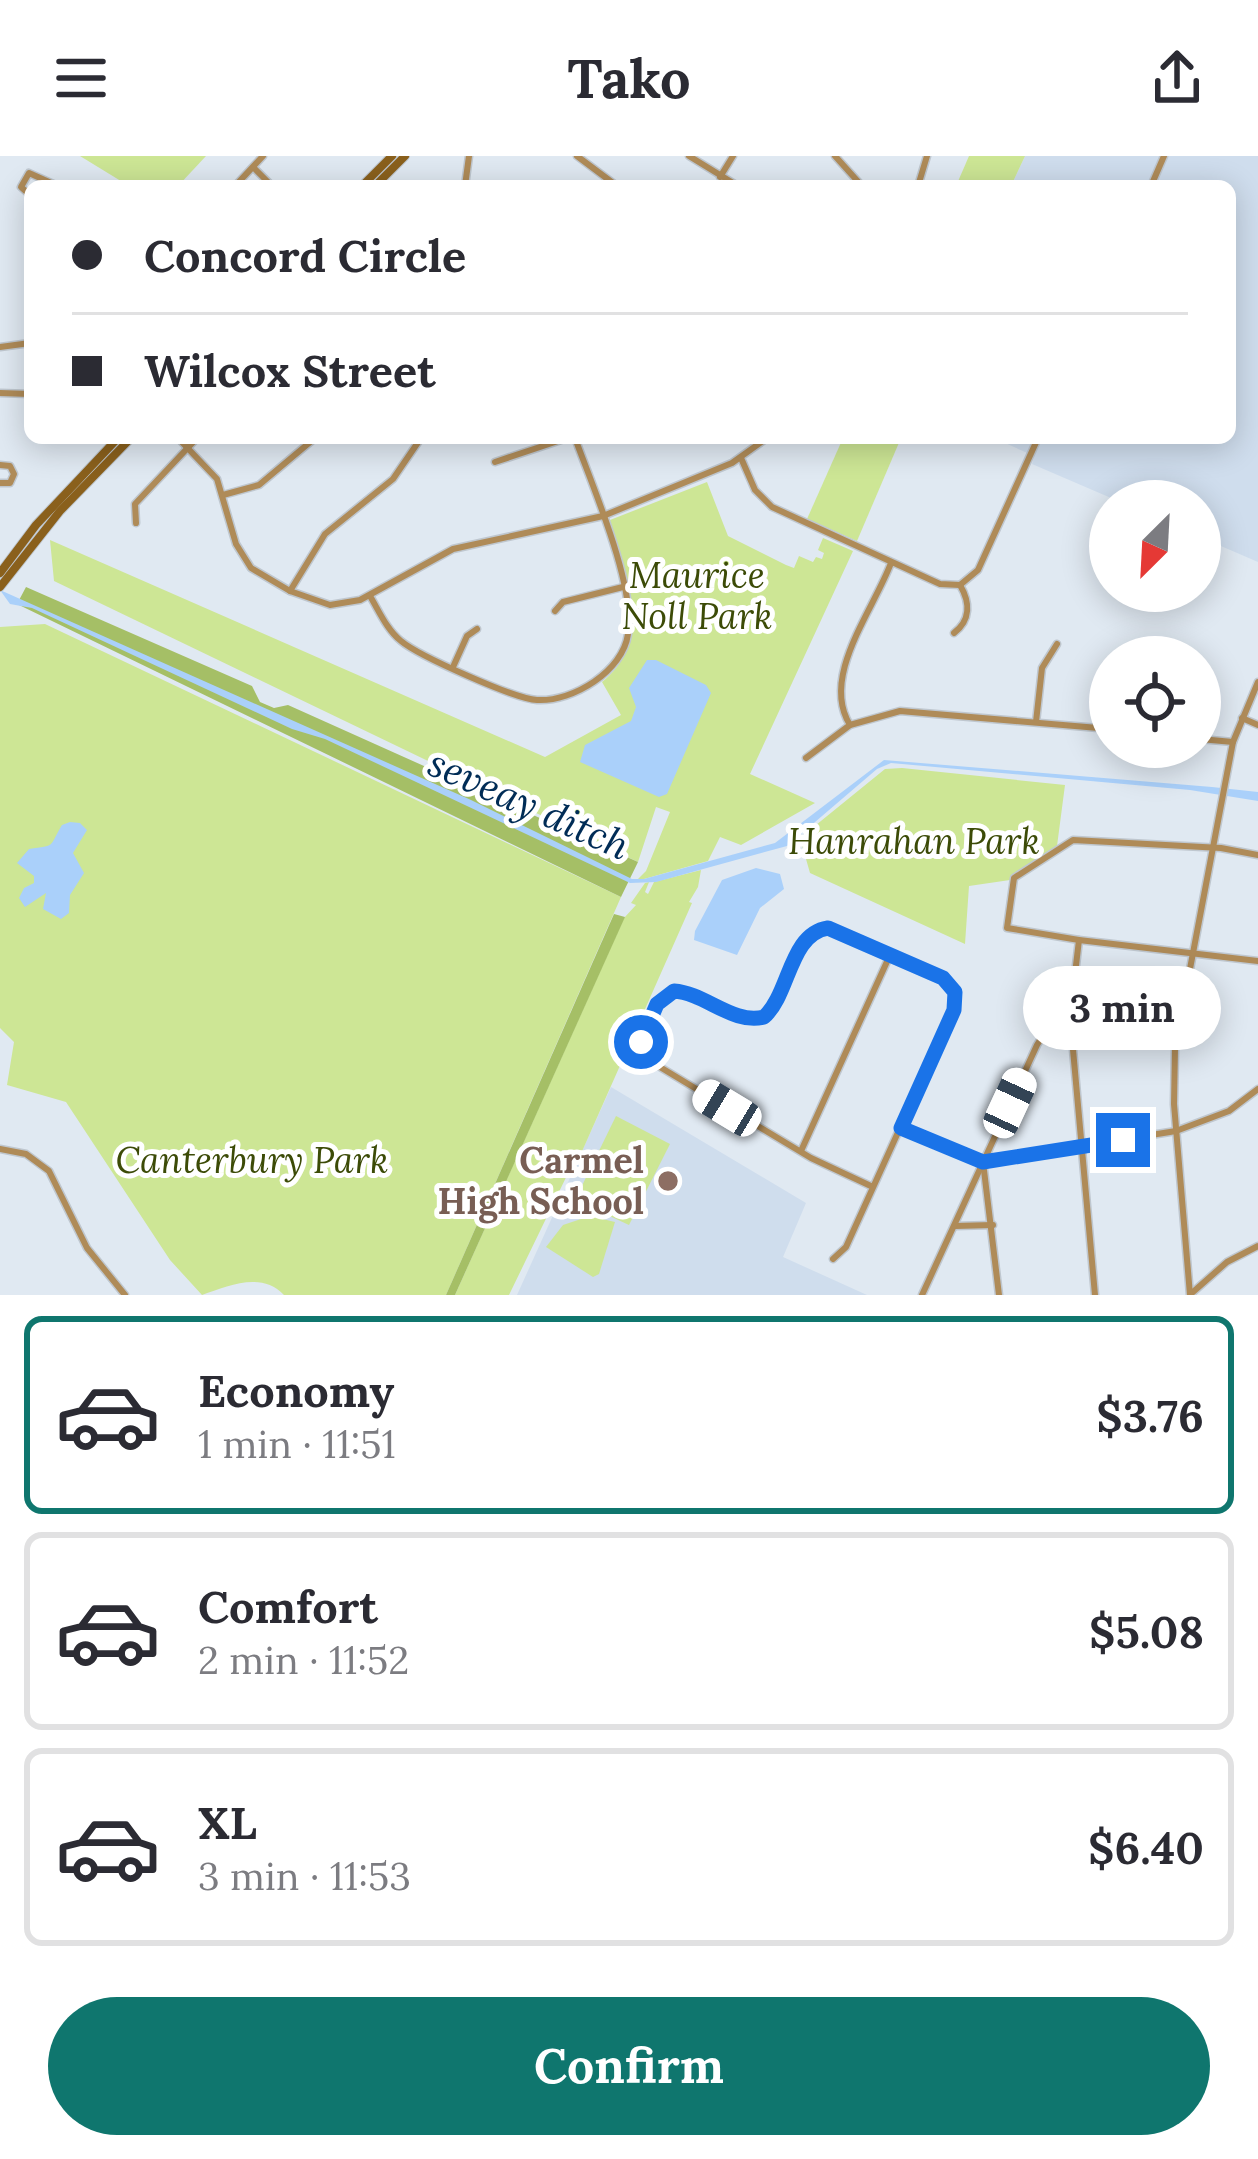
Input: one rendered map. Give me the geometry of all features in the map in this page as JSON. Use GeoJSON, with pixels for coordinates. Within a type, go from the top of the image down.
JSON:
{"type":"FeatureCollection","features":[{"type":"Feature","properties":{"kind":"main road"},"geometry":{"type":"LineString","coordinates":[[368,180],[392,156]]}},
{"type":"Feature","properties":{"kind":"main road"},"geometry":{"type":"LineString","coordinates":[[381,180],[405,156]]}},
{"type":"Feature","properties":{"kind":"main road"},"geometry":{"type":"LineString","coordinates":[[0,572],[36,525],[112,444]]}},
{"type":"Feature","properties":{"kind":"main road"},"geometry":{"type":"LineString","coordinates":[[0,587],[60,511],[125,444]]}},
{"type":"Feature","properties":{"kind":"street"},"geometry":{"type":"LineString","coordinates":[[243,180],[263,156]]}},
{"type":"Feature","properties":{"kind":"street"},"geometry":{"type":"LineString","coordinates":[[689,156],[725,180]]}},
{"type":"Feature","properties":{"kind":"street"},"geometry":{"type":"LineString","coordinates":[[719,177],[733,156]]}},
{"type":"Feature","properties":{"kind":"street"},"geometry":{"type":"LineString","coordinates":[[835,156],[857,180]]}},
{"type":"Feature","properties":{"kind":"street"},"geometry":{"type":"LineString","coordinates":[[580,157],[609,180]]}},
{"type":"Feature","properties":{"kind":"street"},"geometry":{"type":"LineString","coordinates":[[254,168],[266,180]]}},
{"type":"Feature","properties":{"kind":"street"},"geometry":{"type":"LineString","coordinates":[[184,444],[210,470],[223,495],[243,559],[262,578],[330,605],[370,596],[453,550],[603,517],[741,458],[759,444]]}},
{"type":"Feature","properties":{"kind":"street"},"geometry":{"type":"LineString","coordinates":[[136,523],[135,504],[192,444]]}},
{"type":"Feature","properties":{"kind":"street"},"geometry":{"type":"LineString","coordinates":[[223,495],[260,485],[308,444]]}},
{"type":"Feature","properties":{"kind":"street"},"geometry":{"type":"LineString","coordinates":[[290,591],[325,534],[380,491],[417,444]]}},
{"type":"Feature","properties":{"kind":"street"},"geometry":{"type":"LineString","coordinates":[[495,462],[552,444]]}},
{"type":"Feature","properties":{"kind":"street"},"geometry":{"type":"LineString","coordinates":[[370,596],[399,640],[522,698],[565,695],[604,674],[621,656],[629,621],[603,517],[573,444]]}},
{"type":"Feature","properties":{"kind":"street"},"geometry":{"type":"LineString","coordinates":[[741,458],[755,490],[772,508],[940,584],[960,585],[978,570],[1035,444]]}},
{"type":"Feature","properties":{"kind":"street"},"geometry":{"type":"LineString","coordinates":[[0,465],[10,466],[14,474],[10,483],[0,483]]}},
{"type":"Feature","properties":{"kind":"street"},"geometry":{"type":"LineString","coordinates":[[850,725],[840,707],[839,679],[891,563]]}},
{"type":"Feature","properties":{"kind":"street"},"geometry":{"type":"LineString","coordinates":[[954,633],[968,609],[960,585]]}},
{"type":"Feature","properties":{"kind":"street"},"geometry":{"type":"LineString","coordinates":[[555,611],[562,602],[623,587]]}},
{"type":"Feature","properties":{"kind":"street"},"geometry":{"type":"LineString","coordinates":[[453,667],[465,639],[477,629]]}},
{"type":"Feature","properties":{"kind":"street"},"geometry":{"type":"LineString","coordinates":[[1036,722],[1042,668],[1057,644]]}},
{"type":"Feature","properties":{"kind":"street"},"geometry":{"type":"LineString","coordinates":[[1191,1295],[1176,1131],[1175,1048],[1233,742],[1258,682]]}},
{"type":"Feature","properties":{"kind":"street"},"geometry":{"type":"LineString","coordinates":[[806,758],[850,725],[900,711],[1089,727]]}},
{"type":"Feature","properties":{"kind":"street"},"geometry":{"type":"LineString","coordinates":[[1242,718],[1258,725]]}},
{"type":"Feature","properties":{"kind":"street"},"geometry":{"type":"LineString","coordinates":[[1221,741],[1233,742]]}},
{"type":"Feature","properties":{"kind":"street"},"geometry":{"type":"LineString","coordinates":[[1258,856],[1212,848],[1073,840],[1014,878],[1007,928],[1258,961]]}},
{"type":"Feature","properties":{"kind":"street"},"geometry":{"type":"LineString","coordinates":[[833,1259],[846,1247],[954,1010],[956,997],[950,984],[822,928],[805,940],[774,1008],[764,1017],[744,1018],[679,991],[663,996],[641,1042],[650,1060],[801,1151],[873,1187]]}},
{"type":"Feature","properties":{"kind":"street"},"geometry":{"type":"LineString","coordinates":[[1079,940],[1070,1007],[1095,1295]]}},
{"type":"Feature","properties":{"kind":"street"},"geometry":{"type":"LineString","coordinates":[[801,1151],[890,955]]}},
{"type":"Feature","properties":{"kind":"street"},"geometry":{"type":"LineString","coordinates":[[922,1295],[1037,1045],[1049,1024],[1070,1007]]}},
{"type":"Feature","properties":{"kind":"street"},"geometry":{"type":"LineString","coordinates":[[901,1128],[983,1162],[1176,1131],[1229,1111],[1258,1089]]}},
{"type":"Feature","properties":{"kind":"street"},"geometry":{"type":"LineString","coordinates":[[0,1149],[26,1154],[49,1172],[87,1248],[125,1295]]}},
{"type":"Feature","properties":{"kind":"street"},"geometry":{"type":"LineString","coordinates":[[983,1162],[1000,1295]]}},
{"type":"Feature","properties":{"kind":"street"},"geometry":{"type":"LineString","coordinates":[[953,1226],[993,1225]]}},
{"type":"Feature","properties":{"kind":"street"},"geometry":{"type":"LineString","coordinates":[[1191,1295],[1227,1262],[1258,1246]]}},
{"type":"Feature","properties":{"kind":"shaded area"},"geometry":{"type":"Polygon","coordinates":[[[1025,156],[1258,156],[1258,562],[1221,546],[1221,480],[1089,480],[1089,489],[1032,464],[1034,456],[1007,444],[1236,444],[1236,180],[1014,180],[1025,156]]]}},
{"type":"Feature","properties":{"kind":"shaded area","name":"Carmel High School"},"geometry":{"type":"Polygon","coordinates":[[[611,1087],[806,1203],[783,1257],[867,1295],[517,1295],[611,1087]]]}},
{"type":"Feature","properties":{"kind":"green space"},"geometry":{"type":"Polygon","coordinates":[[[80,156],[206,156],[184,180],[119,180],[80,156]]]}},
{"type":"Feature","properties":{"kind":"green space"},"geometry":{"type":"Polygon","coordinates":[[[969,156],[1025,156],[1014,180],[959,180],[969,156]]]}},
{"type":"Feature","properties":{"kind":"green space"},"geometry":{"type":"Polygon","coordinates":[[[840,444],[898,444],[857,541],[807,519],[840,444]]]}},
{"type":"Feature","properties":{"kind":"green space","name":"Maurice Noll Park"},"geometry":{"type":"Polygon","coordinates":[[[707,482],[728,536],[786,565],[794,568],[799,556],[813,562],[816,557],[822,559],[824,553],[818,550],[823,538],[853,551],[750,774],[815,803],[741,845],[720,837],[708,861],[644,879],[638,879],[646,871],[670,812],[656,807],[638,862],[54,581],[50,540],[545,757],[621,715],[602,682],[618,665],[631,627],[627,584],[610,520],[707,482]]]}},
{"type":"Feature","properties":{"kind":"green space"},"geometry":{"type":"Polygon","coordinates":[[[26,587],[252,686],[260,702],[274,708],[288,705],[638,862],[621,897],[17,604],[26,587]]]}},
{"type":"Feature","properties":{"kind":"green space","name":"Canterbury Park"},"geometry":{"type":"Polygon","coordinates":[[[45,624],[621,897],[446,1295],[284,1295],[255,1282],[202,1295],[170,1260],[66,1102],[7,1085],[14,1042],[0,1028],[0,627],[45,624]]]}},
{"type":"Feature","properties":{"kind":"green space","name":"Hanrahan Park"},"geometry":{"type":"Polygon","coordinates":[[[885,769],[1065,785],[1057,846],[1010,880],[969,886],[965,944],[810,873],[800,838],[885,769]]]}},
{"type":"Feature","properties":{"kind":"green space"},"geometry":{"type":"Polygon","coordinates":[[[701,870],[692,903],[576,1165],[573,1163],[509,1295],[455,1295],[624,918],[636,905],[631,903],[645,883],[649,882],[648,894],[654,882],[701,870]]]}},
{"type":"Feature","properties":{"kind":"green space"},"geometry":{"type":"Polygon","coordinates":[[[614,914],[625,917],[455,1295],[446,1295],[614,914]]]}},
{"type":"Feature","properties":{"kind":"green space"},"geometry":{"type":"Polygon","coordinates":[[[616,1116],[670,1144],[629,1225],[575,1200],[616,1116]]]}},
{"type":"Feature","properties":{"kind":"green space"},"geometry":{"type":"Polygon","coordinates":[[[590,1216],[615,1222],[599,1274],[593,1277],[546,1247],[563,1225],[590,1216]]]}},
{"type":"Feature","properties":{"kind":"water"},"geometry":{"type":"Polygon","coordinates":[[[0,590],[471,800],[632,879],[775,843],[884,760],[1258,792],[1258,801],[1190,790],[891,763],[877,769],[787,846],[656,882],[630,883],[325,739],[292,729],[32,608],[10,604],[0,590]]]}},
{"type":"Feature","properties":{"kind":"water"},"geometry":{"type":"Polygon","coordinates":[[[647,660],[706,685],[711,693],[667,794],[659,797],[580,762],[585,745],[631,721],[636,707],[629,688],[647,660]]]}},
{"type":"Feature","properties":{"kind":"water"},"geometry":{"type":"Polygon","coordinates":[[[70,822],[87,830],[73,853],[84,873],[70,895],[69,913],[61,919],[43,909],[46,893],[25,907],[19,898],[34,883],[34,876],[17,863],[29,849],[51,844],[62,825],[70,822]]]}},
{"type":"Feature","properties":{"kind":"water"},"geometry":{"type":"Polygon","coordinates":[[[756,868],[780,874],[784,889],[760,908],[737,955],[694,940],[722,880],[756,868]]]}},
{"type":"Feature","properties":{"kind":"place","name":"Carmel High School"},"geometry":{"type":"Point","coordinates":[668,1181]}},
{"type":"Feature","properties":{"kind":"route"},"geometry":{"type":"LineString","coordinates":[[641,1042],[657,1004],[674,991],[692,994],[744,1018],[768,1015],[805,940],[828,928],[943,978],[955,992],[954,1010],[901,1128],[983,1162],[1123,1140]]}},
{"type":"Feature","properties":{"kind":"water label","name":"seveay ditch"},"geometry":{"type":"Point","coordinates":[529,804]}}]}
